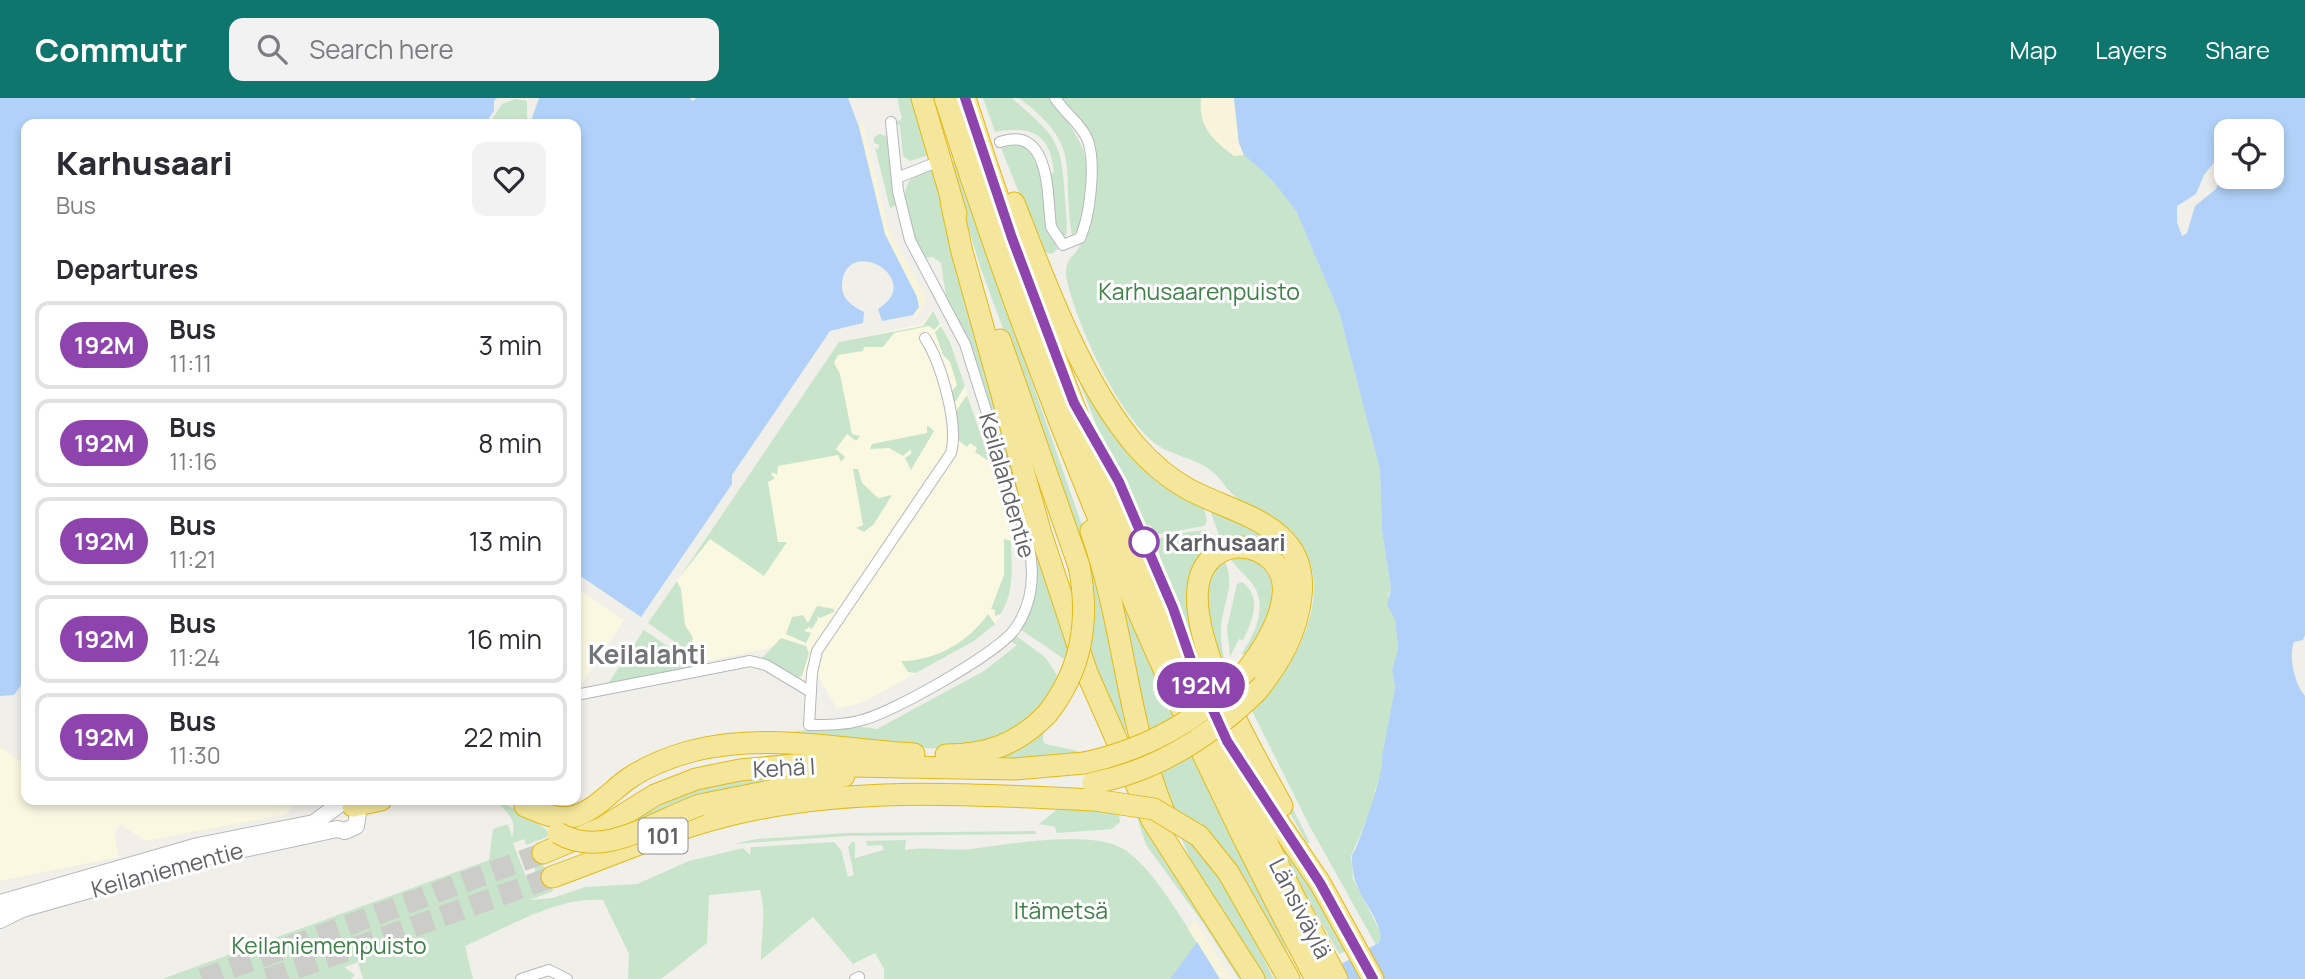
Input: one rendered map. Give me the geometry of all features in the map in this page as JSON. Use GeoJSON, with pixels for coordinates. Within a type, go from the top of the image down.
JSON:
{"type":"FeatureCollection","features":[{"type":"Feature","properties":{"kind":"highway"},"geometry":{"type":"LineString","coordinates":[[922,98],[1041,534],[1095,694],[1152,820],[1250,973]]}},
{"type":"Feature","properties":{"kind":"highway","name":"Länsiväylä"},"geometry":{"type":"LineString","coordinates":[[945,98],[1175,692],[1324,974]]}},
{"type":"Feature","properties":{"kind":"highway","name":"Länsiväylä"},"geometry":{"type":"LineString","coordinates":[[965,98],[1064,404]]}},
{"type":"Feature","properties":{"kind":"highway"},"geometry":{"type":"LineString","coordinates":[[975,98],[1025,232],[1087,368],[1120,425],[1162,471],[1188,489],[1262,523],[1285,539],[1301,575],[1296,625],[1283,653],[1257,691],[1219,724],[1180,751],[1121,776],[1094,791]]}},
{"type":"Feature","properties":{"kind":"highway"},"geometry":{"type":"LineString","coordinates":[[524,805],[560,818],[572,817],[595,806],[628,780],[654,765],[717,747],[776,741],[890,752],[967,755],[990,751],[1020,738],[1047,714],[1068,681],[1082,637],[1084,603],[1079,566],[951,201]]}},
{"type":"Feature","properties":{"kind":"highway"},"geometry":{"type":"LineString","coordinates":[[1064,404],[1061,440],[1107,581],[1134,725],[1147,769],[1184,856],[1250,973]]}},
{"type":"Feature","properties":{"kind":"highway"},"geometry":{"type":"LineString","coordinates":[[1064,404],[1119,482],[1173,608],[1193,666],[1227,741],[1320,883],[1373,979]]}},
{"type":"Feature","properties":{"kind":"highway","name":"Kehä I"},"geometry":{"type":"LineString","coordinates":[[543,853],[602,828],[655,795],[696,779],[774,766],[1044,767],[1084,763],[1129,752],[1173,732],[1214,702],[1247,670],[1271,636],[1283,592],[1279,570],[1272,560],[1243,547],[1227,549],[1212,558],[1199,577],[1199,624],[1221,684],[1320,883]]}},
{"type":"Feature","properties":{"kind":"highway"},"geometry":{"type":"LineString","coordinates":[[696,779],[715,766],[763,755],[890,752]]}},
{"type":"Feature","properties":{"kind":"highway"},"geometry":{"type":"LineString","coordinates":[[522,805],[558,833],[582,843],[604,844],[700,805],[808,781],[857,775],[871,767]]}},
{"type":"Feature","properties":{"kind":"highway"},"geometry":{"type":"LineString","coordinates":[[1094,791],[1154,808],[1199,836],[1228,872],[1266,943],[1289,979]]}},
{"type":"Feature","properties":{"kind":"highway","name":"Kehä I"},"geometry":{"type":"LineString","coordinates":[[552,877],[699,824],[748,811],[871,794],[1094,791]]}},
{"type":"Feature","properties":{"kind":"highway"},"geometry":{"type":"LineString","coordinates":[[1266,943],[1281,979]]}},
{"type":"Feature","properties":{"kind":"street"},"geometry":{"type":"LineString","coordinates":[[1000,142],[1024,141],[1037,149],[1043,161],[1051,227],[1063,245],[1080,238],[1087,221],[1090,152],[1088,139],[1055,98]]}},
{"type":"Feature","properties":{"kind":"street","name":"Keilalahdentie"},"geometry":{"type":"LineString","coordinates":[[811,692],[808,725],[845,723],[880,715],[999,646],[1015,630],[1024,612],[1032,581],[1029,546],[974,370],[961,334],[910,240],[897,178],[891,122]]}},
{"type":"Feature","properties":{"kind":"street"},"geometry":{"type":"LineString","coordinates":[[897,178],[932,164]]}},
{"type":"Feature","properties":{"kind":"street"},"geometry":{"type":"LineString","coordinates":[[581,694],[750,661],[766,665],[811,692],[817,651],[951,453],[953,435],[937,358],[925,338]]}},
{"type":"Feature","properties":{"kind":"street"},"geometry":{"type":"LineString","coordinates":[[340,805],[358,817],[356,825],[345,831],[337,830],[331,824],[340,805]]}},
{"type":"Feature","properties":{"kind":"street","name":"Keilaniementie"},"geometry":{"type":"LineString","coordinates":[[0,903],[198,846],[314,823],[340,805]]}},
{"type":"Feature","properties":{"kind":"street","name":"Keilaniementie"},"geometry":{"type":"LineString","coordinates":[[0,920],[22,909],[202,858],[337,830]]}},
{"type":"Feature","properties":{"kind":"street"},"geometry":{"type":"LineString","coordinates":[[521,979],[549,970],[567,979]]}},
{"type":"Feature","properties":{"kind":"shaded area"},"geometry":{"type":"Polygon","coordinates":[[[932,310],[951,342],[1012,536],[1012,585],[1000,618],[974,641],[864,702],[837,709],[817,674],[803,681],[784,645],[703,662],[648,623],[839,342],[922,324],[932,310]]]}},
{"type":"Feature","properties":{"kind":"shaded area"},"geometry":{"type":"Polygon","coordinates":[[[581,591],[624,620],[581,685],[581,591]]]}},
{"type":"Feature","properties":{"kind":"shaded area"},"geometry":{"type":"Polygon","coordinates":[[[0,747],[21,762],[21,805],[292,805],[286,814],[146,841],[120,824],[114,833],[119,857],[0,881],[0,747]]]}},
{"type":"Feature","properties":{"kind":"green space"},"geometry":{"type":"Polygon","coordinates":[[[897,98],[913,98],[929,155],[910,161],[903,156],[900,126],[895,122],[902,119],[897,98]]]}},
{"type":"Feature","properties":{"kind":"green space"},"geometry":{"type":"Polygon","coordinates":[[[983,98],[1012,98],[1054,140],[1064,179],[1066,237],[1057,226],[1055,218],[1050,174],[1054,172],[1048,148],[1043,140],[1028,131],[995,132],[983,98]]]}},
{"type":"Feature","properties":{"kind":"green space","name":"Karhusaarenpuisto"},"geometry":{"type":"Polygon","coordinates":[[[1019,98],[1234,98],[1244,155],[1272,180],[1296,211],[1339,312],[1380,470],[1382,531],[1391,589],[1388,595],[1395,619],[1398,649],[1392,670],[1395,687],[1382,756],[1385,763],[1375,790],[1374,802],[1351,856],[1353,879],[1380,931],[1381,938],[1376,945],[1309,825],[1252,711],[1283,673],[1307,626],[1313,602],[1313,578],[1307,554],[1293,533],[1281,522],[1235,497],[1216,474],[1192,460],[1170,452],[1150,439],[1111,387],[1080,321],[1066,272],[1068,261],[1080,245],[1084,227],[1092,144],[1065,118],[1082,147],[1087,176],[1085,210],[1078,229],[1072,235],[1068,174],[1061,145],[1053,130],[1019,98]]]}},
{"type":"Feature","properties":{"kind":"green space"},"geometry":{"type":"Polygon","coordinates":[[[515,99],[527,101],[527,119],[492,119],[502,104],[515,99]]]}},
{"type":"Feature","properties":{"kind":"green space"},"geometry":{"type":"Polygon","coordinates":[[[880,134],[888,137],[895,206],[890,208],[875,147],[878,149],[879,145],[874,143],[874,137],[880,134]]]}},
{"type":"Feature","properties":{"kind":"green space"},"geometry":{"type":"Polygon","coordinates":[[[1019,144],[1029,152],[1041,177],[1049,222],[1058,249],[1052,254],[1043,252],[1001,148],[1019,144]]]}},
{"type":"Feature","properties":{"kind":"green space"},"geometry":{"type":"Polygon","coordinates":[[[955,161],[1100,577],[1130,729],[1118,733],[1086,657],[1091,636],[1019,372],[981,269],[949,164],[955,161]]]}},
{"type":"Feature","properties":{"kind":"green space"},"geometry":{"type":"Polygon","coordinates":[[[933,169],[1081,684],[1079,685],[1064,659],[1020,629],[1033,545],[971,349],[946,296],[941,263],[933,257],[924,258],[905,207],[907,187],[911,179],[933,169]]]}},
{"type":"Feature","properties":{"kind":"green space"},"geometry":{"type":"Polygon","coordinates":[[[933,311],[940,324],[934,330],[929,326],[894,333],[883,347],[864,347],[863,351],[838,355],[834,363],[840,374],[852,434],[860,436],[856,441],[847,434],[836,449],[845,457],[841,462],[838,455],[778,466],[777,475],[773,472],[771,475],[775,478],[768,482],[778,542],[787,542],[764,576],[710,539],[679,578],[839,342],[923,326],[933,311]]]}},
{"type":"Feature","properties":{"kind":"green space"},"geometry":{"type":"Polygon","coordinates":[[[941,326],[950,342],[965,386],[956,401],[951,392],[957,385],[950,362],[943,355],[935,332],[941,326]]]}},
{"type":"Feature","properties":{"kind":"green space"},"geometry":{"type":"Polygon","coordinates":[[[1063,340],[1091,390],[1203,504],[1207,521],[1204,526],[1154,535],[1151,526],[1146,525],[1103,442],[1063,340]]]}},
{"type":"Feature","properties":{"kind":"green space"},"geometry":{"type":"Polygon","coordinates":[[[967,395],[989,459],[987,460],[975,452],[977,448],[970,443],[967,447],[958,440],[954,414],[967,395]]]}},
{"type":"Feature","properties":{"kind":"green space"},"geometry":{"type":"Polygon","coordinates":[[[927,425],[934,431],[911,470],[905,458],[911,454],[911,449],[903,456],[889,448],[870,449],[872,444],[927,433],[927,425]]]}},
{"type":"Feature","properties":{"kind":"green space"},"geometry":{"type":"Polygon","coordinates":[[[853,469],[858,469],[862,483],[878,498],[892,495],[874,524],[864,532],[856,528],[863,525],[853,469]]]}},
{"type":"Feature","properties":{"kind":"green space"},"geometry":{"type":"Polygon","coordinates":[[[1209,507],[1247,521],[1284,548],[1288,575],[1222,544],[1209,507]]]}},
{"type":"Feature","properties":{"kind":"green space"},"geometry":{"type":"Polygon","coordinates":[[[1206,530],[1217,546],[1206,554],[1209,678],[1204,680],[1164,573],[1156,540],[1170,534],[1206,530]]]}},
{"type":"Feature","properties":{"kind":"green space"},"geometry":{"type":"Polygon","coordinates":[[[1004,539],[1011,541],[1012,578],[1009,596],[1001,614],[995,616],[995,610],[991,609],[1004,575],[1004,539]]]}},
{"type":"Feature","properties":{"kind":"green space"},"geometry":{"type":"Polygon","coordinates":[[[1104,554],[1280,932],[1294,970],[1205,853],[1232,897],[1274,979],[1263,979],[1191,860],[1156,782],[1104,554]]]}},
{"type":"Feature","properties":{"kind":"green space"},"geometry":{"type":"Polygon","coordinates":[[[1229,557],[1252,557],[1270,572],[1275,585],[1269,618],[1247,657],[1242,653],[1256,627],[1259,599],[1251,582],[1229,557]]]}},
{"type":"Feature","properties":{"kind":"green space"},"geometry":{"type":"Polygon","coordinates":[[[1224,560],[1229,584],[1221,625],[1225,663],[1222,667],[1310,843],[1307,843],[1253,742],[1232,698],[1216,654],[1207,614],[1209,582],[1224,560]]]}},
{"type":"Feature","properties":{"kind":"green space"},"geometry":{"type":"Polygon","coordinates":[[[677,581],[681,589],[685,625],[693,638],[691,643],[699,652],[696,657],[648,623],[677,581]]]}},
{"type":"Feature","properties":{"kind":"green space"},"geometry":{"type":"Polygon","coordinates":[[[1242,582],[1252,595],[1254,610],[1243,640],[1239,639],[1230,657],[1227,628],[1237,584],[1242,582]]]}},
{"type":"Feature","properties":{"kind":"green space"},"geometry":{"type":"Polygon","coordinates":[[[817,606],[834,609],[834,612],[820,618],[816,616],[818,619],[812,629],[809,627],[804,631],[811,633],[806,643],[786,634],[792,617],[803,615],[808,623],[817,606]]]}},
{"type":"Feature","properties":{"kind":"green space"},"geometry":{"type":"Polygon","coordinates":[[[988,614],[995,624],[974,641],[916,673],[908,672],[901,661],[939,654],[971,633],[988,614]]]}},
{"type":"Feature","properties":{"kind":"green space"},"geometry":{"type":"Polygon","coordinates":[[[644,630],[698,667],[607,685],[644,630]]]}},
{"type":"Feature","properties":{"kind":"green space"},"geometry":{"type":"Polygon","coordinates":[[[1015,635],[1046,658],[1060,680],[1032,718],[1009,735],[989,743],[935,748],[875,746],[796,737],[796,731],[862,727],[877,729],[984,671],[1017,645],[1010,641],[1015,635]]]}},
{"type":"Feature","properties":{"kind":"green space"},"geometry":{"type":"Polygon","coordinates":[[[781,638],[806,646],[809,653],[802,676],[794,679],[762,658],[781,638]]]}},
{"type":"Feature","properties":{"kind":"green space"},"geometry":{"type":"Polygon","coordinates":[[[1044,728],[1045,744],[1078,751],[1080,755],[983,761],[1044,728]]]}},
{"type":"Feature","properties":{"kind":"green space"},"geometry":{"type":"Polygon","coordinates":[[[792,773],[795,777],[627,825],[669,802],[706,787],[792,773]]]}},
{"type":"Feature","properties":{"kind":"green space"},"geometry":{"type":"Polygon","coordinates":[[[1255,795],[1349,950],[1339,954],[1290,867],[1255,795]]]}},
{"type":"Feature","properties":{"kind":"green space","name":"Itämetsä"},"geometry":{"type":"Polygon","coordinates":[[[500,805],[506,805],[530,817],[553,835],[526,845],[524,839],[513,843],[526,877],[536,873],[527,849],[536,846],[553,891],[530,900],[553,898],[585,887],[637,884],[689,861],[743,848],[750,855],[751,847],[834,842],[841,850],[848,877],[854,875],[848,847],[852,842],[855,842],[855,858],[884,850],[882,845],[867,846],[866,841],[906,840],[905,850],[970,849],[1052,840],[1095,840],[1128,852],[1166,894],[1197,942],[1183,962],[1193,979],[884,979],[884,969],[875,953],[853,964],[813,917],[761,960],[763,918],[760,890],[709,895],[707,943],[661,979],[628,979],[629,954],[603,900],[586,900],[550,908],[465,946],[473,979],[363,979],[358,962],[344,967],[355,975],[351,979],[162,979],[489,860],[493,829],[508,824],[512,837],[513,824],[500,805]]]}},
{"type":"Feature","properties":{"kind":"green space"},"geometry":{"type":"Polygon","coordinates":[[[1060,807],[1095,808],[1119,814],[1120,822],[1112,829],[1057,833],[1055,827],[1039,824],[1060,807]]]}},
{"type":"Feature","properties":{"kind":"green space"},"geometry":{"type":"Polygon","coordinates":[[[1134,808],[1244,979],[1239,979],[1203,923],[1146,845],[1134,808]]]}},
{"type":"Feature","properties":{"kind":"green space"},"geometry":{"type":"Polygon","coordinates":[[[1035,831],[1037,834],[846,836],[733,844],[757,839],[846,833],[1035,831]]]}},
{"type":"Feature","properties":{"kind":"sand"},"geometry":{"type":"Polygon","coordinates":[[[1201,98],[1234,98],[1239,143],[1244,155],[1234,156],[1208,132],[1202,117],[1201,98]]]}},
{"type":"Feature","properties":{"kind":"sand"},"geometry":{"type":"Polygon","coordinates":[[[863,123],[888,227],[927,300],[916,318],[913,315],[919,307],[885,234],[856,124],[863,123]]]}},
{"type":"Feature","properties":{"kind":"sand"},"geometry":{"type":"Polygon","coordinates":[[[1195,921],[1232,979],[1220,979],[1188,929],[1195,921]]]}},
{"type":"Feature","properties":{"kind":"water"},"geometry":{"type":"Polygon","coordinates":[[[0,98],[497,98],[494,101],[494,111],[488,119],[21,119],[21,685],[14,695],[0,696],[0,98]]]}},
{"type":"Feature","properties":{"kind":"water"},"geometry":{"type":"Polygon","coordinates":[[[539,98],[690,98],[692,101],[697,98],[848,98],[859,127],[885,234],[917,297],[919,307],[913,315],[882,321],[878,309],[891,297],[894,285],[889,274],[880,266],[868,262],[856,262],[847,269],[842,284],[843,294],[864,312],[863,323],[830,331],[732,475],[732,484],[641,617],[581,576],[581,119],[532,119],[539,98]]]}},
{"type":"Feature","properties":{"kind":"water"},"geometry":{"type":"Polygon","coordinates":[[[1234,98],[2305,98],[2305,635],[2303,640],[2294,642],[2292,662],[2305,696],[2305,979],[1315,979],[1378,943],[1381,938],[1375,918],[1356,882],[1352,856],[1380,773],[1395,687],[1392,670],[1398,649],[1395,619],[1387,605],[1391,589],[1382,531],[1380,470],[1339,312],[1296,211],[1272,180],[1244,155],[1239,143],[1234,98]]]}},
{"type":"Feature","properties":{"kind":"water"},"geometry":{"type":"Polygon","coordinates":[[[1197,942],[1220,979],[1170,979],[1197,942]]]}},
{"type":"Feature","properties":{"kind":"tunnel"},"geometry":{"type":"LineString","coordinates":[[938,162],[1000,142]]}},
{"type":"Feature","properties":{"kind":"tunnel"},"geometry":{"type":"LineString","coordinates":[[202,979],[543,853]]}},
{"type":"Feature","properties":{"kind":"tunnel"},"geometry":{"type":"LineString","coordinates":[[267,979],[552,877]]}},
{"type":"Feature","properties":{"kind":"bus line","name":"192M"},"geometry":{"type":"LineString","coordinates":[[965,98],[1012,238],[1074,403],[1119,482],[1173,608],[1193,666],[1227,741],[1266,805],[1320,883],[1373,979]]}},
{"type":"Feature","properties":{"kind":"place","name":"Karhusaari"},"geometry":{"type":"Point","coordinates":[1144,542]}},
{"type":"Feature","properties":{"kind":"district","name":"Keilalahti"},"geometry":{"type":"Point","coordinates":[647,654]}},
{"type":"Feature","properties":{"kind":"park label","name":"Keilaniemenpuisto"},"geometry":{"type":"Point","coordinates":[329,945]}}]}
